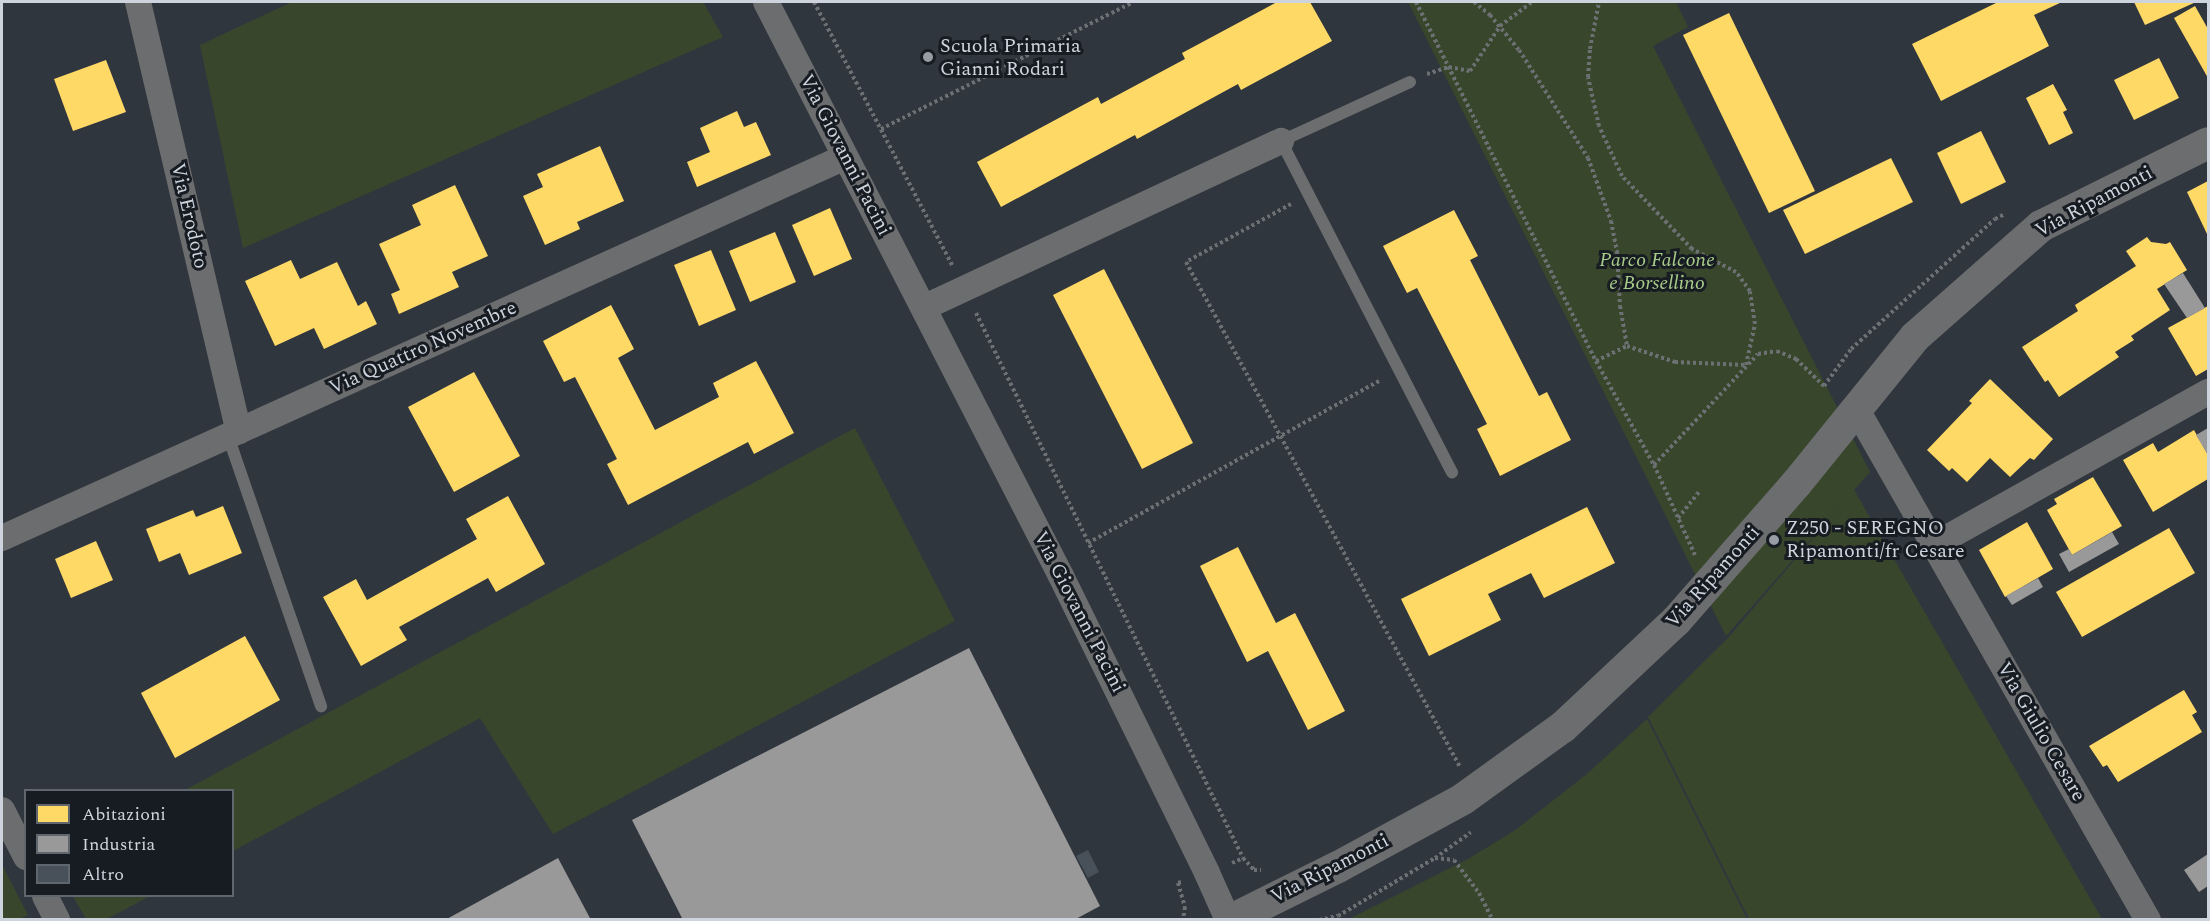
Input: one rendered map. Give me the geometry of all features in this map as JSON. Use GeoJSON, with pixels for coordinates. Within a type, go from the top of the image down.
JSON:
{"type":"FeatureCollection","features":[{"type":"Feature","properties":{"kind":"street","name":"Via Erodoto"},"geometry":{"type":"LineString","coordinates":[[138,2],[233,434]]}},
{"type":"Feature","properties":{"kind":"street","name":"Via Giovanni Pacini"},"geometry":{"type":"LineString","coordinates":[[766,2],[925,307],[1229,920]]}},
{"type":"Feature","properties":{"kind":"street"},"geometry":{"type":"LineString","coordinates":[[925,307],[1281,141]]}},
{"type":"Feature","properties":{"kind":"street","name":"Via Ripamonti"},"geometry":{"type":"LineString","coordinates":[[1229,920],[1338,867],[1463,799],[1563,727],[1676,621],[1857,410],[1915,337],[2041,226],[2208,143]]}},
{"type":"Feature","properties":{"kind":"street","name":"Via Quattro Novembre"},"geometry":{"type":"LineString","coordinates":[[2,538],[845,157]]}},
{"type":"Feature","properties":{"kind":"street"},"geometry":{"type":"LineString","coordinates":[[1934,545],[2208,392]]}},
{"type":"Feature","properties":{"kind":"street","name":"Via Giulio Cesare"},"geometry":{"type":"LineString","coordinates":[[1857,410],[2148,920]]}},
{"type":"Feature","properties":{"kind":"street"},"geometry":{"type":"LineString","coordinates":[[2,810],[24,853]]}},
{"type":"Feature","properties":{"kind":"street"},"geometry":{"type":"LineString","coordinates":[[46,897],[57,920]]}},
{"type":"Feature","properties":{"kind":"lane"},"geometry":{"type":"LineString","coordinates":[[1410,82],[1281,141],[1452,473]]}},
{"type":"Feature","properties":{"kind":"lane"},"geometry":{"type":"LineString","coordinates":[[233,434],[321,706]]}},
{"type":"Feature","properties":{"kind":"path"},"geometry":{"type":"LineString","coordinates":[[814,2],[964,289],[1243,858],[1254,870],[1271,871]]}},
{"type":"Feature","properties":{"kind":"path"},"geometry":{"type":"LineString","coordinates":[[881,129],[1133,2]]}},
{"type":"Feature","properties":{"kind":"path"},"geometry":{"type":"LineString","coordinates":[[1416,2],[1596,361],[1654,465],[1695,555],[1688,564]]}},
{"type":"Feature","properties":{"kind":"path"},"geometry":{"type":"LineString","coordinates":[[1474,2],[1500,26],[1519,50],[1588,158],[1611,221],[1627,346]]}},
{"type":"Feature","properties":{"kind":"path"},"geometry":{"type":"LineString","coordinates":[[1410,82],[1449,67],[1470,71],[1500,26],[1532,2]]}},
{"type":"Feature","properties":{"kind":"path"},"geometry":{"type":"LineString","coordinates":[[1599,2],[1590,49],[1588,77],[1599,126],[1622,176],[1692,249],[1736,272],[1750,291],[1755,324],[1746,365]]}},
{"type":"Feature","properties":{"kind":"path"},"geometry":{"type":"LineString","coordinates":[[1308,194],[1186,262],[1460,767]]}},
{"type":"Feature","properties":{"kind":"path"},"geometry":{"type":"LineString","coordinates":[[1654,465],[1758,354],[1777,351],[1796,359],[1824,386],[1851,349],[1995,219],[2013,211]]}},
{"type":"Feature","properties":{"kind":"path"},"geometry":{"type":"LineString","coordinates":[[1596,361],[1627,346],[1675,362],[1746,365]]}},
{"type":"Feature","properties":{"kind":"path"},"geometry":{"type":"LineString","coordinates":[[1088,543],[1399,371]]}},
{"type":"Feature","properties":{"kind":"path"},"geometry":{"type":"LineString","coordinates":[[1678,518],[1699,492]]}},
{"type":"Feature","properties":{"kind":"path"},"geometry":{"type":"LineString","coordinates":[[1455,771],[1469,762]]}},
{"type":"Feature","properties":{"kind":"path"},"geometry":{"type":"LineString","coordinates":[[1207,873],[1243,858]]}},
{"type":"Feature","properties":{"kind":"path"},"geometry":{"type":"LineString","coordinates":[[1319,920],[1338,916],[1435,858],[1454,860],[1479,893],[1493,920]]}},
{"type":"Feature","properties":{"kind":"green space"},"geometry":{"type":"Polygon","coordinates":[[[292,2],[703,2],[723,37],[243,248],[200,45],[292,2]]]}},
{"type":"Feature","properties":{"kind":"green space","name":"Parco Falcone e Borsellino"},"geometry":{"type":"Polygon","coordinates":[[[1408,2],[1676,2],[1688,27],[1653,46],[1870,472],[1854,490],[2102,919],[1749,919],[1648,717],[1728,638],[1844,502],[1726,636],[1408,2]]]}},
{"type":"Feature","properties":{"kind":"green space"},"geometry":{"type":"Polygon","coordinates":[[[855,428],[955,621],[553,834],[480,718],[234,850],[234,789],[187,789],[855,428]]]}},
{"type":"Feature","properties":{"kind":"green space"},"geometry":{"type":"Polygon","coordinates":[[[1647,719],[1747,919],[1349,919],[1468,859],[1514,831],[1587,774],[1647,719]]]}},
{"type":"Feature","properties":{"kind":"green space"},"geometry":{"type":"Polygon","coordinates":[[[2,865],[28,915],[19,919],[2,919],[2,865]]]}},
{"type":"Feature","properties":{"kind":"green space"},"geometry":{"type":"Polygon","coordinates":[[[74,897],[148,897],[105,920],[86,919],[74,897]]]}},
{"type":"Feature","properties":{"kind":"building: Abitazioni"},"geometry":{"type":"Polygon","coordinates":[[[1277,2],[1310,2],[1332,41],[1241,90],[1238,84],[1137,139],[1135,135],[1001,207],[977,162],[1098,97],[1101,104],[1185,59],[1182,53],[1277,2]]]}},
{"type":"Feature","properties":{"kind":"building: Abitazioni"},"geometry":{"type":"Polygon","coordinates":[[[1998,2],[2062,2],[2034,15],[2049,46],[1941,101],[1912,44],[1998,2]]]}},
{"type":"Feature","properties":{"kind":"building: Abitazioni"},"geometry":{"type":"Polygon","coordinates":[[[2134,2],[2196,2],[2145,25],[2134,2]]]}},
{"type":"Feature","properties":{"kind":"building: Abitazioni"},"geometry":{"type":"Polygon","coordinates":[[[2195,6],[2208,29],[2208,78],[2174,18],[2195,6]]]}},
{"type":"Feature","properties":{"kind":"building: Abitazioni"},"geometry":{"type":"Polygon","coordinates":[[[1729,13],[1815,191],[1769,213],[1683,35],[1729,13]]]}},
{"type":"Feature","properties":{"kind":"building: Abitazioni"},"geometry":{"type":"Polygon","coordinates":[[[2159,58],[2179,98],[2134,120],[2114,80],[2159,58]]]}},
{"type":"Feature","properties":{"kind":"building: Abitazioni"},"geometry":{"type":"Polygon","coordinates":[[[106,60],[126,112],[73,131],[54,79],[106,60]]]}},
{"type":"Feature","properties":{"kind":"building: Abitazioni"},"geometry":{"type":"Polygon","coordinates":[[[2053,84],[2067,110],[2063,112],[2073,133],[2049,145],[2026,98],[2053,84]]]}},
{"type":"Feature","properties":{"kind":"building: Abitazioni"},"geometry":{"type":"Polygon","coordinates":[[[737,111],[744,127],[756,122],[771,155],[697,187],[687,162],[710,152],[700,128],[737,111]]]}},
{"type":"Feature","properties":{"kind":"building: Abitazioni"},"geometry":{"type":"Polygon","coordinates":[[[1981,131],[2006,182],[1961,204],[1937,153],[1981,131]]]}},
{"type":"Feature","properties":{"kind":"building: Abitazioni"},"geometry":{"type":"Polygon","coordinates":[[[600,146],[624,201],[577,222],[580,229],[545,245],[523,196],[543,187],[537,174],[600,146]]]}},
{"type":"Feature","properties":{"kind":"building: Abitazioni"},"geometry":{"type":"Polygon","coordinates":[[[1891,158],[1913,202],[1805,254],[1783,210],[1891,158]]]}},
{"type":"Feature","properties":{"kind":"building: Abitazioni"},"geometry":{"type":"Polygon","coordinates":[[[2208,181],[2208,236],[2187,192],[2208,181]]]}},
{"type":"Feature","properties":{"kind":"building: Abitazioni"},"geometry":{"type":"Polygon","coordinates":[[[455,185],[488,256],[452,272],[459,287],[399,314],[391,294],[400,290],[379,244],[421,225],[412,205],[455,185]]]}},
{"type":"Feature","properties":{"kind":"building: Abitazioni"},"geometry":{"type":"Polygon","coordinates":[[[830,208],[852,259],[814,276],[792,225],[830,208]]]}},
{"type":"Feature","properties":{"kind":"building: Abitazioni"},"geometry":{"type":"Polygon","coordinates":[[[1454,210],[1478,256],[1470,260],[1539,396],[1547,392],[1571,440],[1500,476],[1477,429],[1487,424],[1417,288],[1407,293],[1383,246],[1454,210]]]}},
{"type":"Feature","properties":{"kind":"building: Abitazioni"},"geometry":{"type":"Polygon","coordinates":[[[775,232],[796,282],[750,302],[729,251],[775,232]]]}},
{"type":"Feature","properties":{"kind":"building: Abitazioni"},"geometry":{"type":"Polygon","coordinates":[[[2147,237],[2151,242],[2166,244],[2170,242],[2187,270],[2157,289],[2170,310],[2131,336],[2134,340],[2115,352],[2119,357],[2059,397],[2048,380],[2045,382],[2022,347],[2078,311],[2075,305],[2136,266],[2126,251],[2147,237]]]}},
{"type":"Feature","properties":{"kind":"building: Abitazioni"},"geometry":{"type":"Polygon","coordinates":[[[711,250],[736,310],[699,326],[674,265],[711,250]]]}},
{"type":"Feature","properties":{"kind":"building: Abitazioni"},"geometry":{"type":"Polygon","coordinates":[[[291,260],[300,279],[337,262],[358,306],[366,301],[377,324],[324,349],[314,328],[275,346],[245,281],[291,260]]]}},
{"type":"Feature","properties":{"kind":"building: Abitazioni"},"geometry":{"type":"Polygon","coordinates":[[[1104,269],[1193,443],[1142,469],[1053,295],[1104,269]]]}},
{"type":"Feature","properties":{"kind":"building: Abitazioni"},"geometry":{"type":"Polygon","coordinates":[[[611,305],[634,349],[618,358],[655,430],[719,397],[713,383],[756,361],[794,433],[754,454],[748,442],[628,505],[607,464],[617,459],[575,377],[564,382],[543,341],[611,305]]]}},
{"type":"Feature","properties":{"kind":"building: Abitazioni"},"geometry":{"type":"Polygon","coordinates":[[[2208,306],[2208,369],[2196,376],[2168,328],[2208,306]]]}},
{"type":"Feature","properties":{"kind":"building: Abitazioni"},"geometry":{"type":"Polygon","coordinates":[[[474,372],[520,456],[454,492],[408,407],[474,372]]]}},
{"type":"Feature","properties":{"kind":"building: Abitazioni"},"geometry":{"type":"Polygon","coordinates":[[[1990,379],[2053,439],[2034,460],[2030,458],[2010,477],[1990,458],[1967,482],[1952,468],[1949,471],[1927,450],[1972,403],[1969,401],[1990,379]]]}},
{"type":"Feature","properties":{"kind":"building: Abitazioni"},"geometry":{"type":"Polygon","coordinates":[[[2194,430],[2208,455],[2208,479],[2153,512],[2123,460],[2153,443],[2158,452],[2194,430]]]}},
{"type":"Feature","properties":{"kind":"building: Abitazioni"},"geometry":{"type":"Polygon","coordinates":[[[2093,477],[2122,526],[2072,555],[2047,510],[2057,504],[2054,499],[2093,477]]]}},
{"type":"Feature","properties":{"kind":"building: Abitazioni"},"geometry":{"type":"Polygon","coordinates":[[[508,496],[545,564],[496,592],[488,578],[399,627],[407,640],[361,666],[323,597],[356,579],[367,600],[477,539],[466,519],[508,496]]]}},
{"type":"Feature","properties":{"kind":"building: Abitazioni"},"geometry":{"type":"Polygon","coordinates":[[[223,506],[242,553],[189,575],[180,553],[159,562],[146,529],[193,510],[196,517],[223,506]]]}},
{"type":"Feature","properties":{"kind":"building: Abitazioni"},"geometry":{"type":"Polygon","coordinates":[[[1587,507],[1615,563],[1544,598],[1531,573],[1488,594],[1501,620],[1429,656],[1401,599],[1587,507]]]}},
{"type":"Feature","properties":{"kind":"building: Abitazioni"},"geometry":{"type":"Polygon","coordinates":[[[2027,522],[2053,569],[2005,597],[1979,550],[2027,522]]]}},
{"type":"Feature","properties":{"kind":"building: Abitazioni"},"geometry":{"type":"Polygon","coordinates":[[[2169,528],[2195,573],[2082,637],[2056,592],[2169,528]]]}},
{"type":"Feature","properties":{"kind":"building: Abitazioni"},"geometry":{"type":"Polygon","coordinates":[[[96,541],[113,580],[71,598],[55,559],[96,541]]]}},
{"type":"Feature","properties":{"kind":"building: Abitazioni"},"geometry":{"type":"Polygon","coordinates":[[[1238,547],[1276,623],[1295,613],[1345,711],[1308,730],[1268,651],[1247,662],[1200,566],[1238,547]]]}},
{"type":"Feature","properties":{"kind":"building: Abitazioni"},"geometry":{"type":"Polygon","coordinates":[[[245,636],[280,700],[175,758],[141,693],[245,636]]]}},
{"type":"Feature","properties":{"kind":"building: Abitazioni"},"geometry":{"type":"Polygon","coordinates":[[[2184,690],[2197,712],[2192,715],[2202,732],[2118,782],[2107,765],[2103,767],[2089,746],[2184,690]]]}},
{"type":"Feature","properties":{"kind":"building: Industria"},"geometry":{"type":"Polygon","coordinates":[[[2183,273],[2205,308],[2187,318],[2164,284],[2183,273]]]}},
{"type":"Feature","properties":{"kind":"building: Industria"},"geometry":{"type":"Polygon","coordinates":[[[2208,428],[2208,455],[2196,435],[2208,428]]]}},
{"type":"Feature","properties":{"kind":"building: Industria"},"geometry":{"type":"Polygon","coordinates":[[[2112,532],[2119,544],[2069,572],[2059,554],[2069,549],[2072,555],[2112,532]]]}},
{"type":"Feature","properties":{"kind":"building: Industria"},"geometry":{"type":"Polygon","coordinates":[[[2038,578],[2043,587],[2012,605],[2006,596],[2038,578]]]}},
{"type":"Feature","properties":{"kind":"building: Industria"},"geometry":{"type":"Polygon","coordinates":[[[969,648],[1100,906],[1074,920],[683,920],[632,820],[969,648]]]}},
{"type":"Feature","properties":{"kind":"building: Industria"},"geometry":{"type":"Polygon","coordinates":[[[2208,854],[2208,886],[2199,892],[2184,870],[2208,854]]]}},
{"type":"Feature","properties":{"kind":"building: Industria"},"geometry":{"type":"Polygon","coordinates":[[[558,858],[591,920],[445,920],[558,858]]]}},
{"type":"Feature","properties":{"kind":"building: Altro"},"geometry":{"type":"Polygon","coordinates":[[[1088,850],[1099,872],[1088,878],[1076,856],[1088,850]]]}},
{"type":"Feature","properties":{"kind":"place","name":"Scuola Primaria Gianni Rodari"},"geometry":{"type":"Point","coordinates":[928,57]}},
{"type":"Feature","properties":{"kind":"place","name":"Z250 - SEREGNO Ripamonti/fr Cesare"},"geometry":{"type":"Point","coordinates":[1774,540]}}]}
